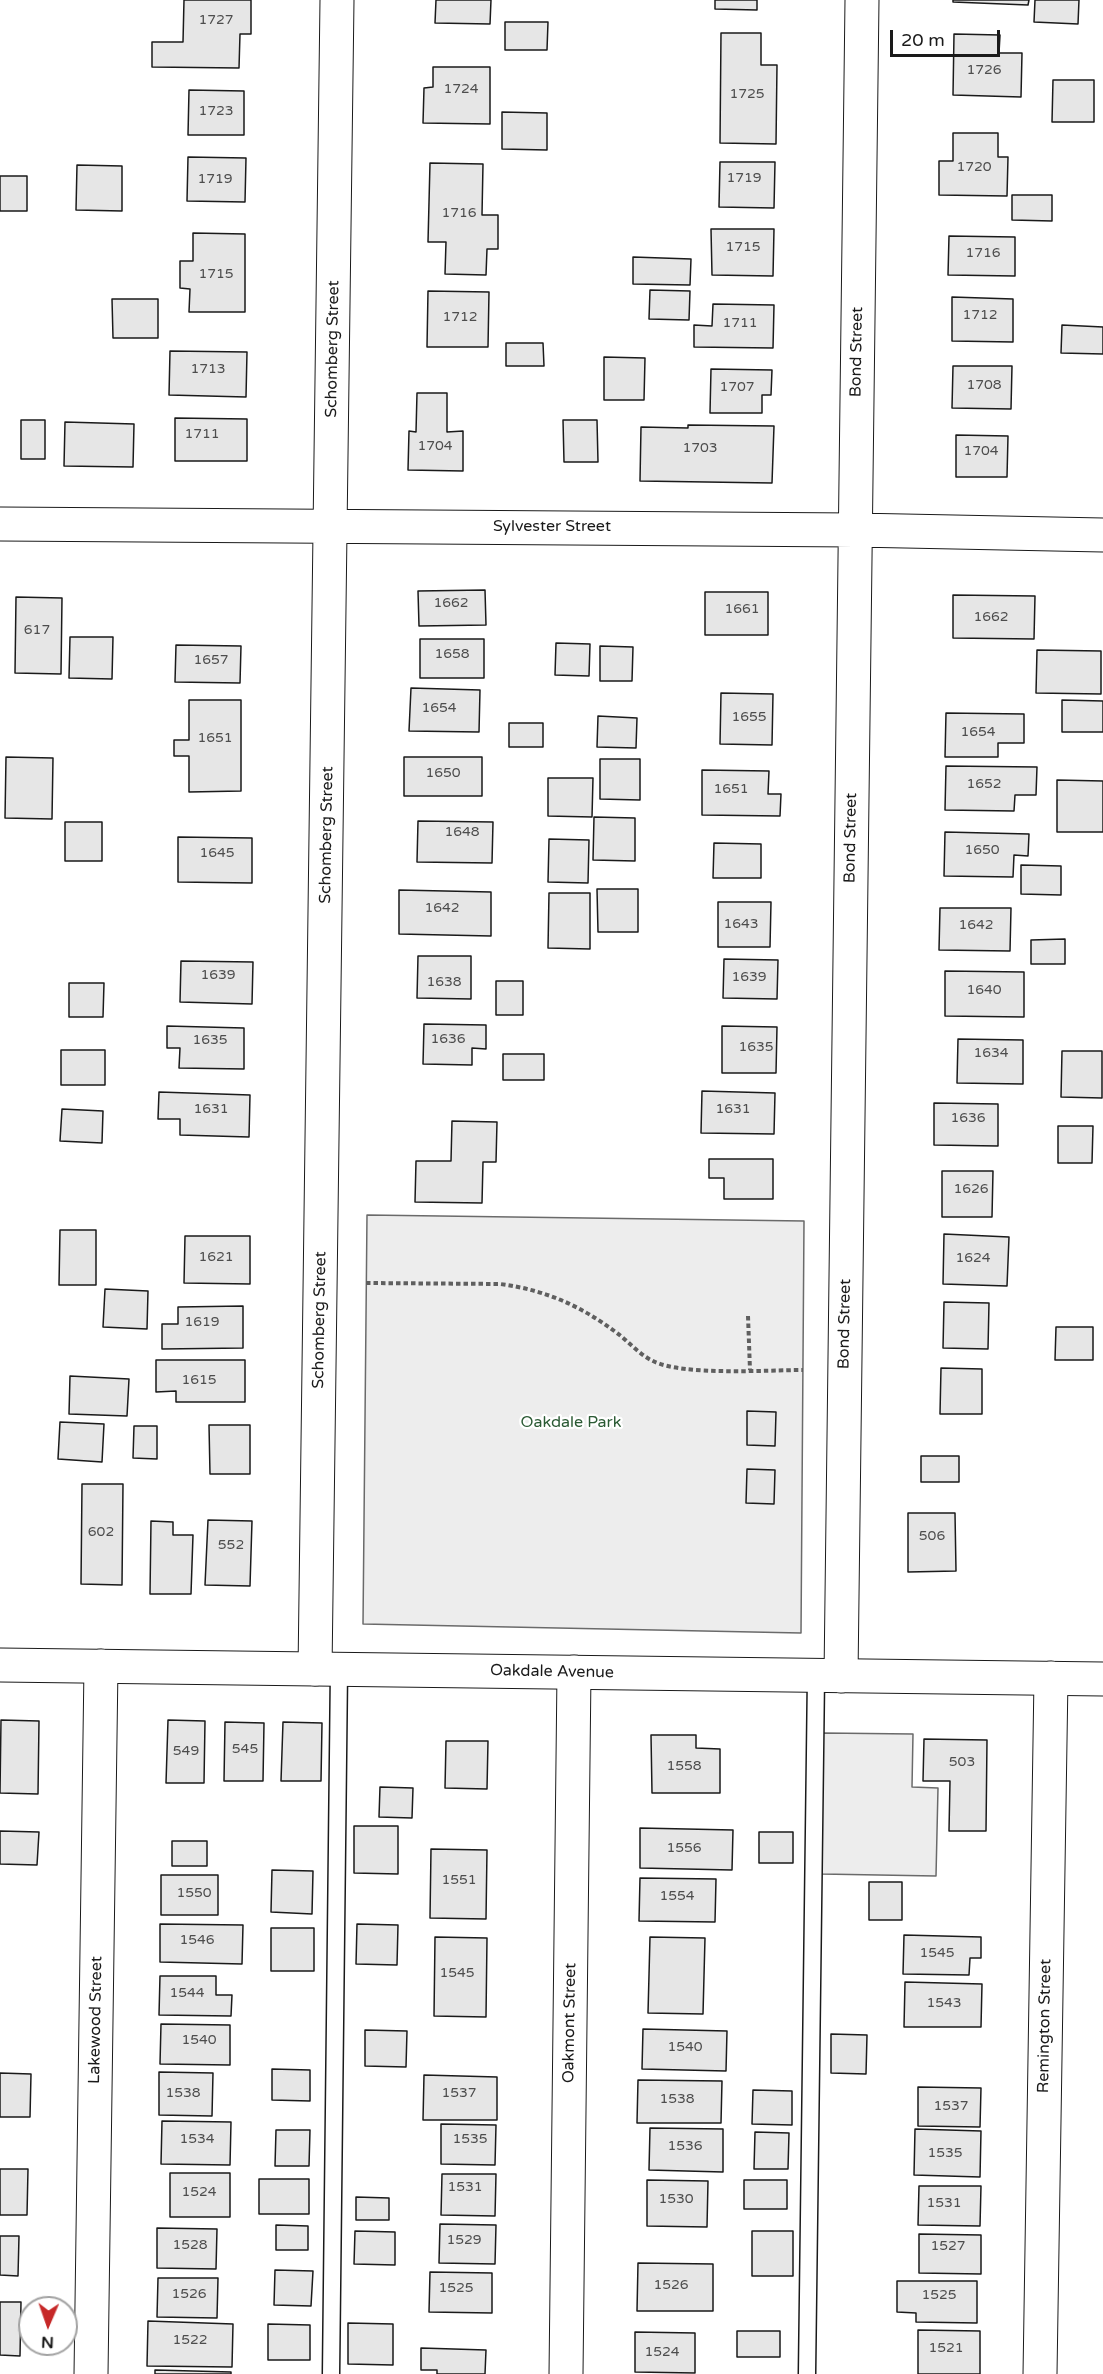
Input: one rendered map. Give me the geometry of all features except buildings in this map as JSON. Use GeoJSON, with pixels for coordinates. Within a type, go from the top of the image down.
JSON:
{"type":"FeatureCollection","features":[{"type":"Feature","properties":{"kind":"street","name":"Schomberg Street"},"geometry":{"type":"LineString","coordinates":[[327,1669],[331,526],[338,0]]}},
{"type":"Feature","properties":{"kind":"street","name":"Bond Street"},"geometry":{"type":"LineString","coordinates":[[829,1676],[855,530],[862,0]]}},
{"type":"Feature","properties":{"kind":"street","name":"Sylvester Street"},"geometry":{"type":"LineString","coordinates":[[0,524],[855,530],[1103,535]]}},
{"type":"Feature","properties":{"kind":"street","name":"Oakdale Avenue"},"geometry":{"type":"LineString","coordinates":[[0,1665],[1103,1679]]}},
{"type":"Feature","properties":{"kind":"street","name":"Lakewood Street"},"geometry":{"type":"LineString","coordinates":[[91,2374],[101,1666]]}},
{"type":"Feature","properties":{"kind":"street","name":"Oakmont Street"},"geometry":{"type":"LineString","coordinates":[[566,2374],[574,1672]]}},
{"type":"Feature","properties":{"kind":"street","name":"Remington Street"},"geometry":{"type":"LineString","coordinates":[[1040,2374],[1051,1678]]}},
{"type":"Feature","properties":{"kind":"lane"},"geometry":{"type":"LineString","coordinates":[[327,1669],[331,2374]]}},
{"type":"Feature","properties":{"kind":"lane"},"geometry":{"type":"LineString","coordinates":[[807,2374],[829,1676]]}},
{"type":"Feature","properties":{"kind":"path"},"geometry":{"type":"LineString","coordinates":[[366,1283],[500,1284],[519,1287],[562,1299],[579,1307],[653,1361],[678,1369],[803,1370]]}},
{"type":"Feature","properties":{"kind":"path"},"geometry":{"type":"LineString","coordinates":[[748,1316],[750,1370]]}},
{"type":"Feature","properties":{"kind":"shaded area","name":"Oakdale Park"},"geometry":{"type":"Polygon","coordinates":[[[367,1215],[804,1221],[801,1633],[363,1624],[367,1215]]]}},
{"type":"Feature","properties":{"kind":"shaded area"},"geometry":{"type":"Polygon","coordinates":[[[823,1733],[913,1734],[912,1787],[938,1788],[936,1876],[821,1874],[823,1733]]]}}]}
